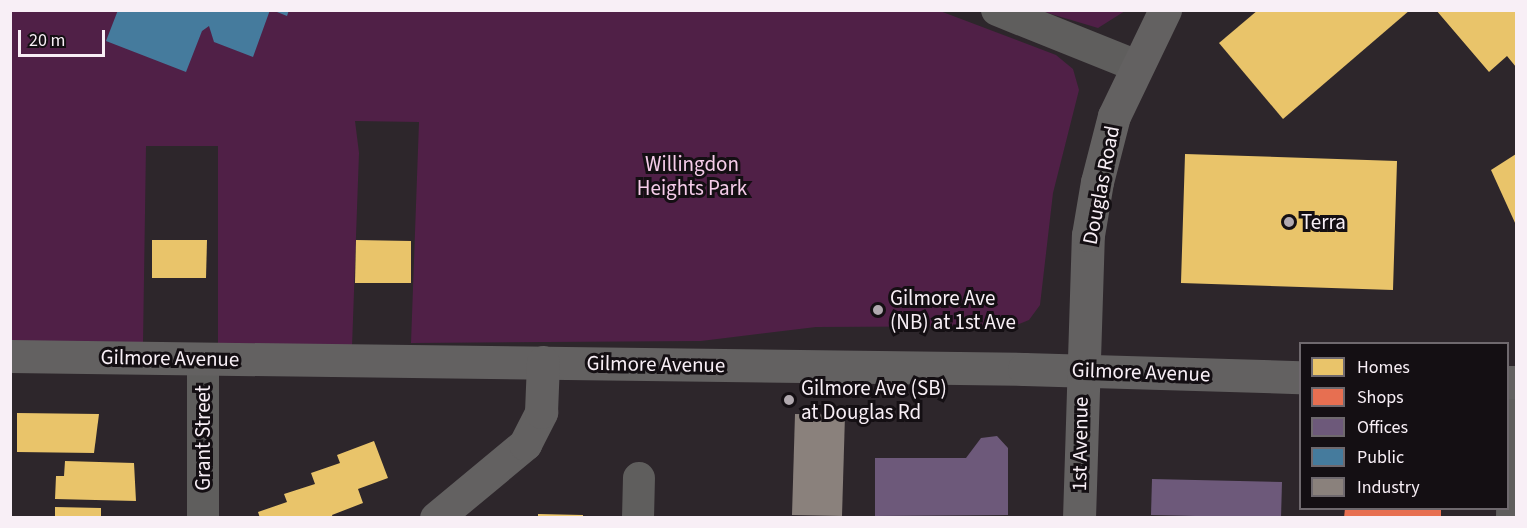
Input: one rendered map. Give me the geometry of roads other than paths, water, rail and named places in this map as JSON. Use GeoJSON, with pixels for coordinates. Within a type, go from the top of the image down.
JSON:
{"type":"FeatureCollection","features":[{"type":"Feature","properties":{"kind":"street"},"geometry":{"type":"LineString","coordinates":[[997,10],[1137,66]]}},
{"type":"Feature","properties":{"kind":"street","name":"Douglas Road"},"geometry":{"type":"LineString","coordinates":[[1082,370],[1088,235],[1097,182],[1114,116],[1166,10]]}},
{"type":"Feature","properties":{"kind":"street","name":"Gilmore Avenue"},"geometry":{"type":"LineString","coordinates":[[10,356],[1082,370],[1299,377]]}},
{"type":"Feature","properties":{"kind":"street","name":"Grant Street"},"geometry":{"type":"LineString","coordinates":[[203,359],[203,518]]}},
{"type":"Feature","properties":{"kind":"street"},"geometry":{"type":"LineString","coordinates":[[436,518],[525,444],[541,412],[543,362]]}},
{"type":"Feature","properties":{"kind":"street","name":"1st Avenue"},"geometry":{"type":"LineString","coordinates":[[1079,518],[1082,370]]}},
{"type":"Feature","properties":{"kind":"street"},"geometry":{"type":"LineString","coordinates":[[1512,518],[1513,382]]}},
{"type":"Feature","properties":{"kind":"street"},"geometry":{"type":"LineString","coordinates":[[638,518],[639,478]]}},
{"type":"Feature","properties":{"kind":"place","name":"Terra"},"geometry":{"type":"Point","coordinates":[1289,222]}},
{"type":"Feature","properties":{"kind":"place","name":"Gilmore Ave (NB) at 1st Ave"},"geometry":{"type":"Point","coordinates":[878,310]}},
{"type":"Feature","properties":{"kind":"place","name":"Gilmore Ave (SB) at Douglas Rd"},"geometry":{"type":"Point","coordinates":[789,400]}},
{"type":"Feature","properties":{"kind":"park label","name":"Willingdon Heights Park"},"geometry":{"type":"Point","coordinates":[692,176]}}]}
